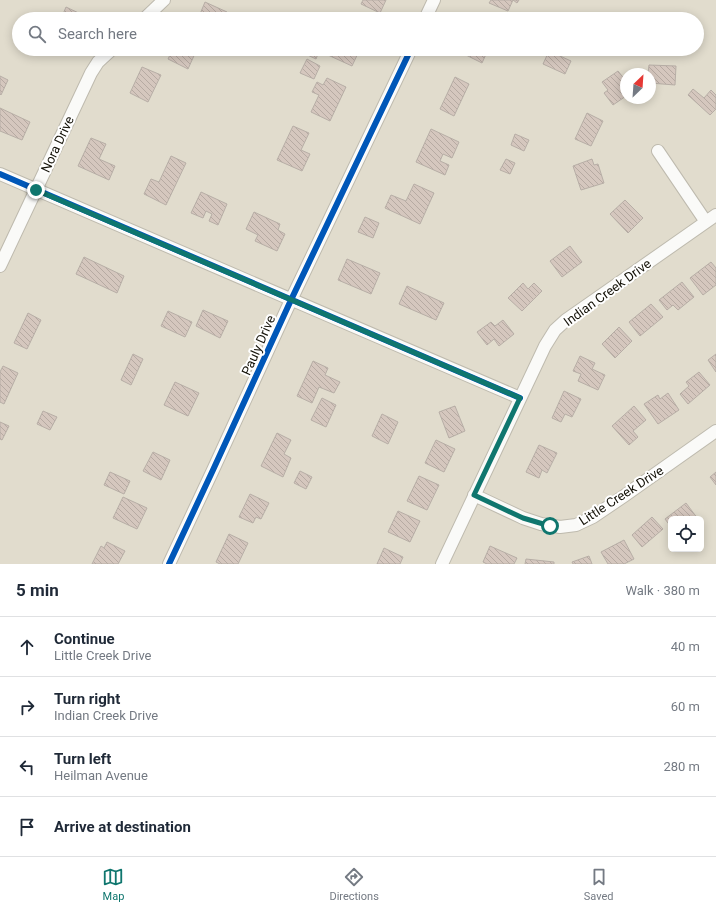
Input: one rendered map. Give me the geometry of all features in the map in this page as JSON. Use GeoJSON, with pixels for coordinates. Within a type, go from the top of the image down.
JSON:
{"type":"FeatureCollection","features":[{"type":"Feature","properties":{"kind":"street"},"geometry":{"type":"LineString","coordinates":[[151,12],[164,0]]}},
{"type":"Feature","properties":{"kind":"street"},"geometry":{"type":"LineString","coordinates":[[428,12],[434,0]]}},
{"type":"Feature","properties":{"kind":"street","name":"Nora Drive"},"geometry":{"type":"LineString","coordinates":[[0,266],[91,73],[98,62],[104,56]]}},
{"type":"Feature","properties":{"kind":"street","name":"Pauly Drive"},"geometry":{"type":"LineString","coordinates":[[169,564],[291,300],[408,56]]}},
{"type":"Feature","properties":{"kind":"street"},"geometry":{"type":"LineString","coordinates":[[658,151],[711,219]]}},
{"type":"Feature","properties":{"kind":"street"},"geometry":{"type":"LineString","coordinates":[[0,174],[520,398]]}},
{"type":"Feature","properties":{"kind":"street","name":"Indian Creek Drive"},"geometry":{"type":"LineString","coordinates":[[442,564],[545,346],[555,330],[566,320],[711,219]]}},
{"type":"Feature","properties":{"kind":"street","name":"Little Creek Drive"},"geometry":{"type":"LineString","coordinates":[[474,495],[523,518],[541,524],[560,527],[576,525],[593,517],[716,431]]}},
{"type":"Feature","properties":{"kind":"building"},"geometry":{"type":"Polygon","coordinates":[[[363,0],[386,0],[380,12],[361,4],[363,0]]]}},
{"type":"Feature","properties":{"kind":"building"},"geometry":{"type":"Polygon","coordinates":[[[491,0],[513,0],[508,11],[489,3],[491,0]]]}},
{"type":"Feature","properties":{"kind":"building"},"geometry":{"type":"Polygon","coordinates":[[[205,2],[227,12],[201,12],[205,2]]]}},
{"type":"Feature","properties":{"kind":"building"},"geometry":{"type":"Polygon","coordinates":[[[66,7],[76,12],[64,12],[66,7]]]}},
{"type":"Feature","properties":{"kind":"building"},"geometry":{"type":"Polygon","coordinates":[[[170,56],[194,56],[188,69],[168,59],[170,56]]]}},
{"type":"Feature","properties":{"kind":"building"},"geometry":{"type":"Polygon","coordinates":[[[310,56],[317,56],[316,59],[310,56]]]}},
{"type":"Feature","properties":{"kind":"building"},"geometry":{"type":"Polygon","coordinates":[[[330,56],[357,56],[352,66],[330,56]]]}},
{"type":"Feature","properties":{"kind":"building"},"geometry":{"type":"Polygon","coordinates":[[[468,56],[485,56],[482,63],[468,56]]]}},
{"type":"Feature","properties":{"kind":"building"},"geometry":{"type":"Polygon","coordinates":[[[547,56],[560,56],[571,61],[565,74],[543,64],[547,56]]]}},
{"type":"Feature","properties":{"kind":"building"},"geometry":{"type":"Polygon","coordinates":[[[307,59],[320,66],[314,79],[300,73],[307,59]]]}},
{"type":"Feature","properties":{"kind":"building"},"geometry":{"type":"Polygon","coordinates":[[[649,65],[676,66],[675,85],[656,83],[656,68],[649,68],[649,65]]]}},
{"type":"Feature","properties":{"kind":"building"},"geometry":{"type":"Polygon","coordinates":[[[142,67],[161,75],[148,102],[130,93],[142,67]]]}},
{"type":"Feature","properties":{"kind":"building"},"geometry":{"type":"Polygon","coordinates":[[[618,71],[620,74],[620,100],[613,105],[604,93],[608,90],[602,82],[618,71]]]}},
{"type":"Feature","properties":{"kind":"building"},"geometry":{"type":"Polygon","coordinates":[[[0,76],[8,80],[1,95],[0,94],[0,76]]]}},
{"type":"Feature","properties":{"kind":"building"},"geometry":{"type":"Polygon","coordinates":[[[455,77],[469,84],[454,116],[440,109],[455,77]]]}},
{"type":"Feature","properties":{"kind":"building"},"geometry":{"type":"Polygon","coordinates":[[[327,78],[346,87],[330,121],[311,112],[319,95],[312,92],[317,82],[323,85],[327,78]]]}},
{"type":"Feature","properties":{"kind":"building"},"geometry":{"type":"Polygon","coordinates":[[[693,89],[704,98],[711,90],[716,95],[716,109],[710,115],[688,95],[693,89]]]}},
{"type":"Feature","properties":{"kind":"building"},"geometry":{"type":"Polygon","coordinates":[[[0,108],[30,122],[22,140],[0,131],[0,108]]]}},
{"type":"Feature","properties":{"kind":"building"},"geometry":{"type":"Polygon","coordinates":[[[587,113],[603,121],[591,146],[575,139],[587,113]]]}},
{"type":"Feature","properties":{"kind":"building"},"geometry":{"type":"Polygon","coordinates":[[[293,126],[309,133],[301,150],[310,154],[302,171],[277,160],[293,126]]]}},
{"type":"Feature","properties":{"kind":"building"},"geometry":{"type":"Polygon","coordinates":[[[431,129],[459,142],[452,158],[443,154],[440,161],[449,165],[445,175],[416,162],[431,129]]]}},
{"type":"Feature","properties":{"kind":"building"},"geometry":{"type":"Polygon","coordinates":[[[515,134],[529,140],[524,151],[511,145],[515,134]]]}},
{"type":"Feature","properties":{"kind":"building"},"geometry":{"type":"Polygon","coordinates":[[[91,138],[106,144],[99,159],[115,166],[109,180],[78,166],[91,138]]]}},
{"type":"Feature","properties":{"kind":"building"},"geometry":{"type":"Polygon","coordinates":[[[171,156],[186,163],[166,205],[144,194],[151,179],[159,182],[171,156]]]}},
{"type":"Feature","properties":{"kind":"building"},"geometry":{"type":"Polygon","coordinates":[[[506,159],[515,163],[510,174],[500,170],[506,159]]]}},
{"type":"Feature","properties":{"kind":"building"},"geometry":{"type":"Polygon","coordinates":[[[592,159],[594,165],[598,164],[604,183],[581,190],[573,166],[592,159]]]}},
{"type":"Feature","properties":{"kind":"building"},"geometry":{"type":"Polygon","coordinates":[[[414,184],[434,193],[420,224],[385,208],[391,195],[406,201],[414,184]]]}},
{"type":"Feature","properties":{"kind":"building"},"geometry":{"type":"Polygon","coordinates":[[[201,192],[227,204],[218,225],[209,221],[212,214],[206,211],[203,218],[191,213],[201,192]]]}},
{"type":"Feature","properties":{"kind":"building"},"geometry":{"type":"Polygon","coordinates":[[[625,200],[643,218],[628,233],[610,214],[625,200]]]}},
{"type":"Feature","properties":{"kind":"building"},"geometry":{"type":"Polygon","coordinates":[[[254,212],[280,224],[278,230],[285,234],[277,251],[255,241],[258,235],[246,229],[254,212]]]}},
{"type":"Feature","properties":{"kind":"building"},"geometry":{"type":"Polygon","coordinates":[[[365,217],[379,223],[373,238],[358,232],[365,217]]]}},
{"type":"Feature","properties":{"kind":"building"},"geometry":{"type":"Polygon","coordinates":[[[570,246],[582,262],[562,277],[550,261],[570,246]]]}},
{"type":"Feature","properties":{"kind":"building"},"geometry":{"type":"Polygon","coordinates":[[[84,257],[124,276],[117,293],[76,274],[84,257]]]}},
{"type":"Feature","properties":{"kind":"building"},"geometry":{"type":"Polygon","coordinates":[[[347,259],[380,273],[371,294],[338,280],[347,259]]]}},
{"type":"Feature","properties":{"kind":"building"},"geometry":{"type":"Polygon","coordinates":[[[711,262],[716,268],[716,285],[703,295],[690,278],[711,262]]]}},
{"type":"Feature","properties":{"kind":"building"},"geometry":{"type":"Polygon","coordinates":[[[682,282],[694,297],[678,310],[673,305],[667,310],[659,300],[682,282]]]}},
{"type":"Feature","properties":{"kind":"building"},"geometry":{"type":"Polygon","coordinates":[[[523,283],[528,289],[534,283],[542,291],[522,311],[508,298],[523,283]]]}},
{"type":"Feature","properties":{"kind":"building"},"geometry":{"type":"Polygon","coordinates":[[[407,286],[444,303],[436,320],[399,304],[407,286]]]}},
{"type":"Feature","properties":{"kind":"building"},"geometry":{"type":"Polygon","coordinates":[[[651,304],[663,317],[640,336],[629,322],[651,304]]]}},
{"type":"Feature","properties":{"kind":"building"},"geometry":{"type":"Polygon","coordinates":[[[203,310],[228,321],[220,338],[196,326],[203,310]]]}},
{"type":"Feature","properties":{"kind":"building"},"geometry":{"type":"Polygon","coordinates":[[[168,311],[192,322],[185,337],[161,326],[168,311]]]}},
{"type":"Feature","properties":{"kind":"building"},"geometry":{"type":"Polygon","coordinates":[[[28,313],[41,320],[27,349],[14,343],[28,313]]]}},
{"type":"Feature","properties":{"kind":"building"},"geometry":{"type":"Polygon","coordinates":[[[503,320],[514,334],[499,346],[494,339],[487,345],[477,332],[491,322],[495,326],[503,320]]]}},
{"type":"Feature","properties":{"kind":"building"},"geometry":{"type":"Polygon","coordinates":[[[619,327],[632,341],[615,358],[602,344],[619,327]]]}},
{"type":"Feature","properties":{"kind":"building"},"geometry":{"type":"Polygon","coordinates":[[[133,354],[143,359],[131,385],[121,380],[133,354]]]}},
{"type":"Feature","properties":{"kind":"building"},"geometry":{"type":"Polygon","coordinates":[[[716,354],[716,372],[708,360],[716,354]]]}},
{"type":"Feature","properties":{"kind":"building"},"geometry":{"type":"Polygon","coordinates":[[[580,356],[595,363],[592,369],[605,375],[598,390],[578,381],[581,374],[573,371],[580,356]]]}},
{"type":"Feature","properties":{"kind":"building"},"geometry":{"type":"Polygon","coordinates":[[[313,361],[328,368],[325,375],[340,382],[334,393],[319,387],[312,403],[297,396],[313,361]]]}},
{"type":"Feature","properties":{"kind":"building"},"geometry":{"type":"Polygon","coordinates":[[[3,366],[18,373],[4,404],[0,402],[0,372],[3,366]]]}},
{"type":"Feature","properties":{"kind":"building"},"geometry":{"type":"Polygon","coordinates":[[[699,372],[710,385],[688,404],[680,394],[689,386],[686,382],[699,372]]]}},
{"type":"Feature","properties":{"kind":"building"},"geometry":{"type":"Polygon","coordinates":[[[175,382],[199,393],[188,416],[164,405],[175,382]]]}},
{"type":"Feature","properties":{"kind":"building"},"geometry":{"type":"Polygon","coordinates":[[[564,391],[581,399],[572,417],[565,414],[561,422],[552,418],[564,391]]]}},
{"type":"Feature","properties":{"kind":"building"},"geometry":{"type":"Polygon","coordinates":[[[668,393],[679,410],[658,424],[644,404],[658,395],[660,399],[668,393]]]}},
{"type":"Feature","properties":{"kind":"building"},"geometry":{"type":"Polygon","coordinates":[[[322,398],[336,405],[326,427],[311,420],[322,398]]]}},
{"type":"Feature","properties":{"kind":"building"},"geometry":{"type":"Polygon","coordinates":[[[455,406],[465,431],[449,438],[439,412],[455,406]]]}},
{"type":"Feature","properties":{"kind":"building"},"geometry":{"type":"Polygon","coordinates":[[[634,406],[646,420],[633,431],[638,437],[629,445],[612,426],[634,406]]]}},
{"type":"Feature","properties":{"kind":"building"},"geometry":{"type":"Polygon","coordinates":[[[43,411],[57,417],[50,430],[37,424],[43,411]]]}},
{"type":"Feature","properties":{"kind":"building"},"geometry":{"type":"Polygon","coordinates":[[[382,414],[398,422],[388,444],[372,436],[382,414]]]}},
{"type":"Feature","properties":{"kind":"building"},"geometry":{"type":"Polygon","coordinates":[[[0,422],[9,426],[2,440],[0,439],[0,422]]]}},
{"type":"Feature","properties":{"kind":"building"},"geometry":{"type":"Polygon","coordinates":[[[277,433],[291,440],[284,454],[291,458],[283,477],[261,466],[277,433]]]}},
{"type":"Feature","properties":{"kind":"building"},"geometry":{"type":"Polygon","coordinates":[[[436,440],[455,449],[444,472],[425,463],[436,440]]]}},
{"type":"Feature","properties":{"kind":"building"},"geometry":{"type":"Polygon","coordinates":[[[539,445],[557,453],[547,473],[542,470],[539,478],[526,472],[539,445]]]}},
{"type":"Feature","properties":{"kind":"building"},"geometry":{"type":"Polygon","coordinates":[[[153,452],[170,460],[161,480],[143,471],[153,452]]]}},
{"type":"Feature","properties":{"kind":"building"},"geometry":{"type":"Polygon","coordinates":[[[300,471],[312,477],[306,489],[294,483],[300,471]]]}},
{"type":"Feature","properties":{"kind":"building"},"geometry":{"type":"Polygon","coordinates":[[[110,472],[130,481],[124,494],[104,485],[110,472]]]}},
{"type":"Feature","properties":{"kind":"building"},"geometry":{"type":"Polygon","coordinates":[[[716,472],[716,485],[710,477],[716,472]]]}},
{"type":"Feature","properties":{"kind":"building"},"geometry":{"type":"Polygon","coordinates":[[[419,476],[439,485],[427,510],[407,501],[419,476]]]}},
{"type":"Feature","properties":{"kind":"building"},"geometry":{"type":"Polygon","coordinates":[[[250,494],[269,503],[261,519],[256,517],[253,523],[239,517],[250,494]]]}},
{"type":"Feature","properties":{"kind":"building"},"geometry":{"type":"Polygon","coordinates":[[[123,497],[147,508],[137,529],[113,518],[123,497]]]}},
{"type":"Feature","properties":{"kind":"building"},"geometry":{"type":"Polygon","coordinates":[[[686,503],[696,516],[669,516],[686,503]]]}},
{"type":"Feature","properties":{"kind":"building"},"geometry":{"type":"Polygon","coordinates":[[[398,511],[420,521],[410,542],[388,532],[398,511]]]}},
{"type":"Feature","properties":{"kind":"building"},"geometry":{"type":"Polygon","coordinates":[[[652,517],[663,529],[642,547],[632,535],[652,517]]]}},
{"type":"Feature","properties":{"kind":"building"},"geometry":{"type":"Polygon","coordinates":[[[229,534],[248,543],[238,564],[220,564],[216,562],[229,534]]]}},
{"type":"Feature","properties":{"kind":"building"},"geometry":{"type":"Polygon","coordinates":[[[624,540],[634,559],[624,564],[608,564],[601,552],[624,540]]]}},
{"type":"Feature","properties":{"kind":"building"},"geometry":{"type":"Polygon","coordinates":[[[107,542],[125,551],[118,564],[92,564],[101,546],[104,548],[107,542]]]}},
{"type":"Feature","properties":{"kind":"building"},"geometry":{"type":"Polygon","coordinates":[[[490,546],[517,558],[514,564],[487,564],[483,562],[490,546]]]}},
{"type":"Feature","properties":{"kind":"building"},"geometry":{"type":"Polygon","coordinates":[[[384,548],[403,557],[400,564],[377,564],[384,548]]]}},
{"type":"Feature","properties":{"kind":"building"},"geometry":{"type":"Polygon","coordinates":[[[589,556],[592,564],[573,564],[572,562],[589,556]]]}},
{"type":"Feature","properties":{"kind":"building"},"geometry":{"type":"Polygon","coordinates":[[[526,559],[554,562],[554,564],[525,564],[526,559]]]}},
{"type":"Feature","properties":{"kind":"cycle path"},"geometry":{"type":"LineString","coordinates":[[169,564],[291,300],[408,56]]}},
{"type":"Feature","properties":{"kind":"cycle path"},"geometry":{"type":"LineString","coordinates":[[0,174],[520,398]]}},
{"type":"Feature","properties":{"kind":"route"},"geometry":{"type":"LineString","coordinates":[[36,190],[520,398],[474,495],[523,518],[550,526]]}}]}
